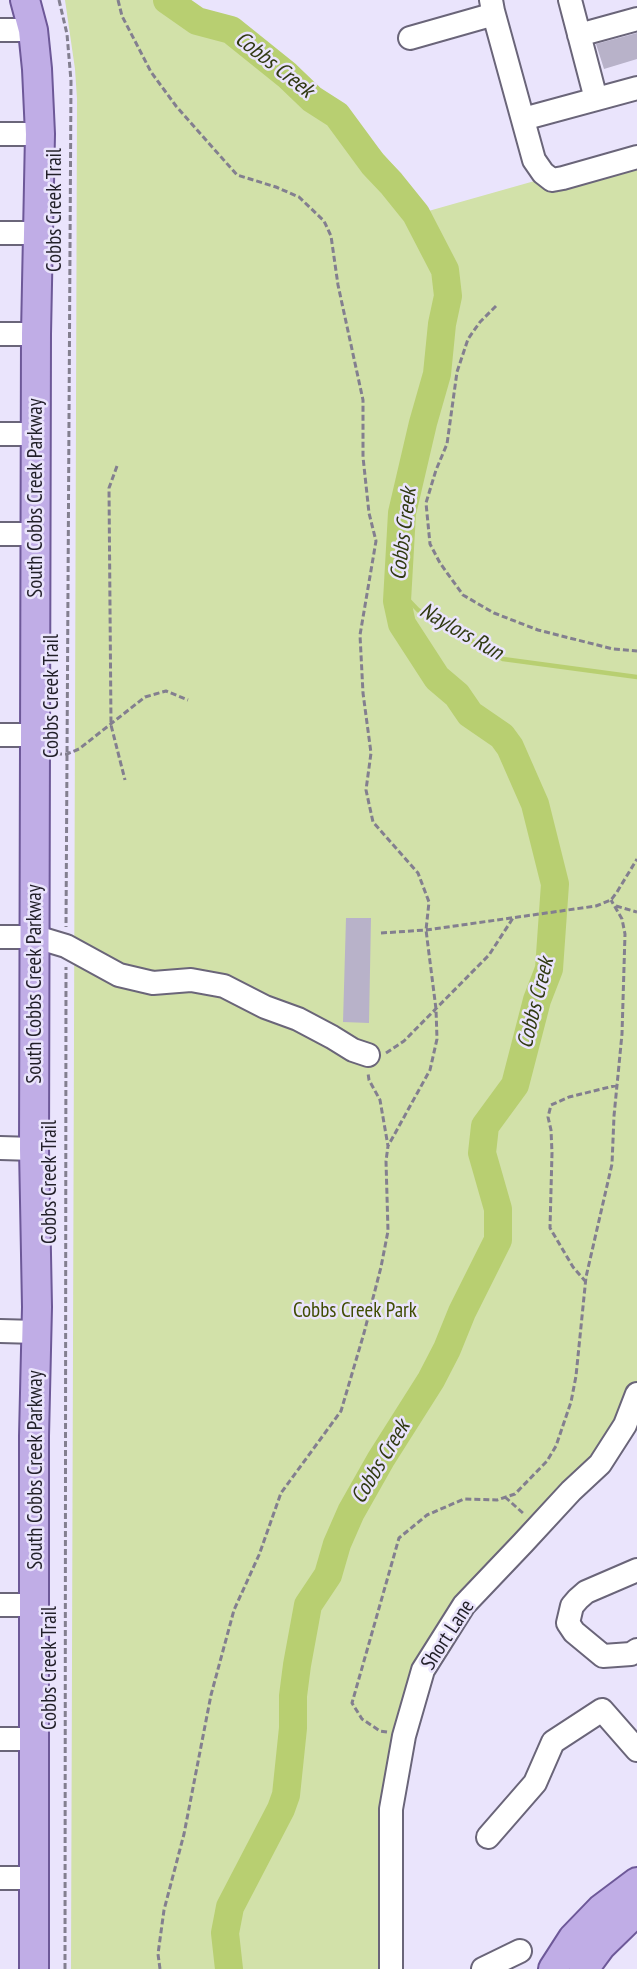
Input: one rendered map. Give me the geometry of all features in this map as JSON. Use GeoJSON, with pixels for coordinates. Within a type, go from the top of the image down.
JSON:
{"type":"FeatureCollection","features":[{"type":"Feature","properties":{"kind":"main road","name":"South Cobbs Creek Parkway"},"geometry":{"type":"LineString","coordinates":[[25,0],[33,30],[38,69],[40,134],[36,334],[34,1149],[37,1332],[34,1436],[34,1969]]}},
{"type":"Feature","properties":{"kind":"main road"},"geometry":{"type":"LineString","coordinates":[[553,1969],[573,1938],[601,1909],[637,1882]]}},
{"type":"Feature","properties":{"kind":"main road"},"geometry":{"type":"LineString","coordinates":[[584,1969],[602,1946],[636,1912]]}},
{"type":"Feature","properties":{"kind":"street"},"geometry":{"type":"LineString","coordinates":[[570,0],[596,99]]}},
{"type":"Feature","properties":{"kind":"street"},"geometry":{"type":"LineString","coordinates":[[410,38],[487,17],[491,15],[492,5]]}},
{"type":"Feature","properties":{"kind":"street"},"geometry":{"type":"LineString","coordinates":[[492,5],[534,160],[543,173],[552,180],[637,157]]}},
{"type":"Feature","properties":{"kind":"street"},"geometry":{"type":"LineString","coordinates":[[579,35],[637,19]]}},
{"type":"Feature","properties":{"kind":"street"},"geometry":{"type":"LineString","coordinates":[[0,30],[33,30]]}},
{"type":"Feature","properties":{"kind":"street"},"geometry":{"type":"LineString","coordinates":[[523,118],[637,88]]}},
{"type":"Feature","properties":{"kind":"street"},"geometry":{"type":"LineString","coordinates":[[0,134],[40,134]]}},
{"type":"Feature","properties":{"kind":"street"},"geometry":{"type":"LineString","coordinates":[[0,233],[38,233]]}},
{"type":"Feature","properties":{"kind":"street"},"geometry":{"type":"LineString","coordinates":[[0,334],[36,334]]}},
{"type":"Feature","properties":{"kind":"street"},"geometry":{"type":"LineString","coordinates":[[0,434],[36,434]]}},
{"type":"Feature","properties":{"kind":"street"},"geometry":{"type":"LineString","coordinates":[[0,534],[36,534]]}},
{"type":"Feature","properties":{"kind":"street"},"geometry":{"type":"LineString","coordinates":[[0,735],[36,745]]}},
{"type":"Feature","properties":{"kind":"street"},"geometry":{"type":"LineString","coordinates":[[0,937],[36,937],[66,946],[119,975],[153,983],[191,980],[224,986],[265,1007],[306,1023],[353,1050],[368,1054]]}},
{"type":"Feature","properties":{"kind":"street"},"geometry":{"type":"LineString","coordinates":[[0,1148],[34,1149]]}},
{"type":"Feature","properties":{"kind":"street"},"geometry":{"type":"LineString","coordinates":[[0,1331],[37,1332]]}},
{"type":"Feature","properties":{"kind":"street","name":"Short Lane"},"geometry":{"type":"LineString","coordinates":[[392,1969],[391,1809],[404,1736],[423,1670],[464,1605],[571,1491],[600,1464],[625,1425],[637,1394]]}},
{"type":"Feature","properties":{"kind":"street"},"geometry":{"type":"LineString","coordinates":[[634,1652],[603,1656],[574,1632],[568,1623],[572,1606],[586,1592],[637,1570]]}},
{"type":"Feature","properties":{"kind":"street"},"geometry":{"type":"LineString","coordinates":[[0,1605],[35,1605]]}},
{"type":"Feature","properties":{"kind":"street"},"geometry":{"type":"LineString","coordinates":[[488,1837],[535,1783],[553,1742],[602,1710],[637,1750]]}},
{"type":"Feature","properties":{"kind":"street"},"geometry":{"type":"LineString","coordinates":[[0,1739],[34,1739]]}},
{"type":"Feature","properties":{"kind":"street"},"geometry":{"type":"LineString","coordinates":[[0,1878],[34,1878]]}},
{"type":"Feature","properties":{"kind":"street"},"geometry":{"type":"LineString","coordinates":[[483,1969],[520,1951]]}},
{"type":"Feature","properties":{"kind":"path","name":"Cobbs Creek Trail"},"geometry":{"type":"LineString","coordinates":[[59,0],[66,34],[71,81],[66,946],[65,1969]]}},
{"type":"Feature","properties":{"kind":"path"},"geometry":{"type":"LineString","coordinates":[[118,0],[122,16],[151,72],[176,106],[237,175],[299,197],[324,221],[331,236],[338,285],[363,400],[363,457],[369,513],[376,541],[360,635],[363,693],[371,753],[366,790],[373,822],[418,873],[429,902],[426,930],[436,1010],[437,1039],[430,1070],[388,1146]]}},
{"type":"Feature","properties":{"kind":"path"},"geometry":{"type":"LineString","coordinates":[[496,306],[480,322],[468,339],[457,372],[447,444],[426,502],[430,544],[440,563],[463,595],[494,613],[538,630],[613,649],[637,651]]}},
{"type":"Feature","properties":{"kind":"path"},"geometry":{"type":"LineString","coordinates":[[117,466],[109,488],[111,725],[125,780]]}},
{"type":"Feature","properties":{"kind":"path"},"geometry":{"type":"LineString","coordinates":[[36,745],[67,754],[79,750],[145,697],[166,691],[188,700]]}},
{"type":"Feature","properties":{"kind":"path"},"geometry":{"type":"LineString","coordinates":[[381,933],[426,930],[596,906],[611,900],[637,859]]}},
{"type":"Feature","properties":{"kind":"path"},"geometry":{"type":"LineString","coordinates":[[404,1736],[380,1731],[362,1719],[352,1703],[399,1538],[427,1515],[464,1499],[497,1500],[515,1494],[547,1461],[556,1446],[571,1402],[586,1282],[612,1164],[624,994],[625,934],[622,919],[611,900]]}},
{"type":"Feature","properties":{"kind":"path"},"geometry":{"type":"LineString","coordinates":[[615,906],[637,912]]}},
{"type":"Feature","properties":{"kind":"path"},"geometry":{"type":"LineString","coordinates":[[368,1054],[387,1053],[404,1041],[489,955],[513,918]]}},
{"type":"Feature","properties":{"kind":"path"},"geometry":{"type":"LineString","coordinates":[[160,1969],[158,1954],[164,1910],[184,1834],[211,1695],[234,1610],[259,1555],[281,1493],[341,1411],[364,1333],[388,1231],[386,1161],[388,1146],[380,1100],[369,1080]]}},
{"type":"Feature","properties":{"kind":"path"},"geometry":{"type":"LineString","coordinates":[[586,1282],[573,1267],[550,1228],[552,1153],[548,1117],[551,1105],[569,1097],[618,1085]]}},
{"type":"Feature","properties":{"kind":"path"},"geometry":{"type":"LineString","coordinates":[[505,1497],[538,1527]]}},
{"type":"Feature","properties":{"kind":"green space","name":"Cobbs Creek Park"},"geometry":{"type":"Polygon","coordinates":[[[65,0],[186,0],[204,16],[268,50],[366,134],[405,179],[425,212],[637,152],[637,1382],[609,1449],[437,1651],[395,1795],[392,1969],[71,1969],[77,99],[65,0]]]}},
{"type":"Feature","properties":{"kind":"building"},"geometry":{"type":"Polygon","coordinates":[[[637,33],[637,59],[604,69],[596,44],[637,33]]]}},
{"type":"Feature","properties":{"kind":"building"},"geometry":{"type":"Polygon","coordinates":[[[346,918],[371,918],[369,1023],[343,1022],[346,918]]]}},
{"type":"Feature","properties":{"kind":"waterway","name":"Cobbs Creek"},"geometry":{"type":"LineString","coordinates":[[167,0],[197,21],[231,30],[287,75],[312,99],[337,115],[373,164],[416,214],[445,270],[448,296],[442,324],[437,374],[402,513],[397,601],[402,624],[437,678],[457,695],[470,714],[502,736],[510,747],[535,804],[555,884],[549,969],[537,1000],[515,1085],[485,1126],[482,1153],[498,1209],[498,1240],[431,1380],[381,1459],[351,1512],[337,1544],[328,1575],[308,1605],[293,1696],[293,1728],[286,1795],[230,1907],[225,1933],[229,1969]]}},
{"type":"Feature","properties":{"kind":"waterway","name":"Naylors Run"},"geometry":{"type":"LineString","coordinates":[[398,589],[418,610],[503,659],[637,677]]}}]}
